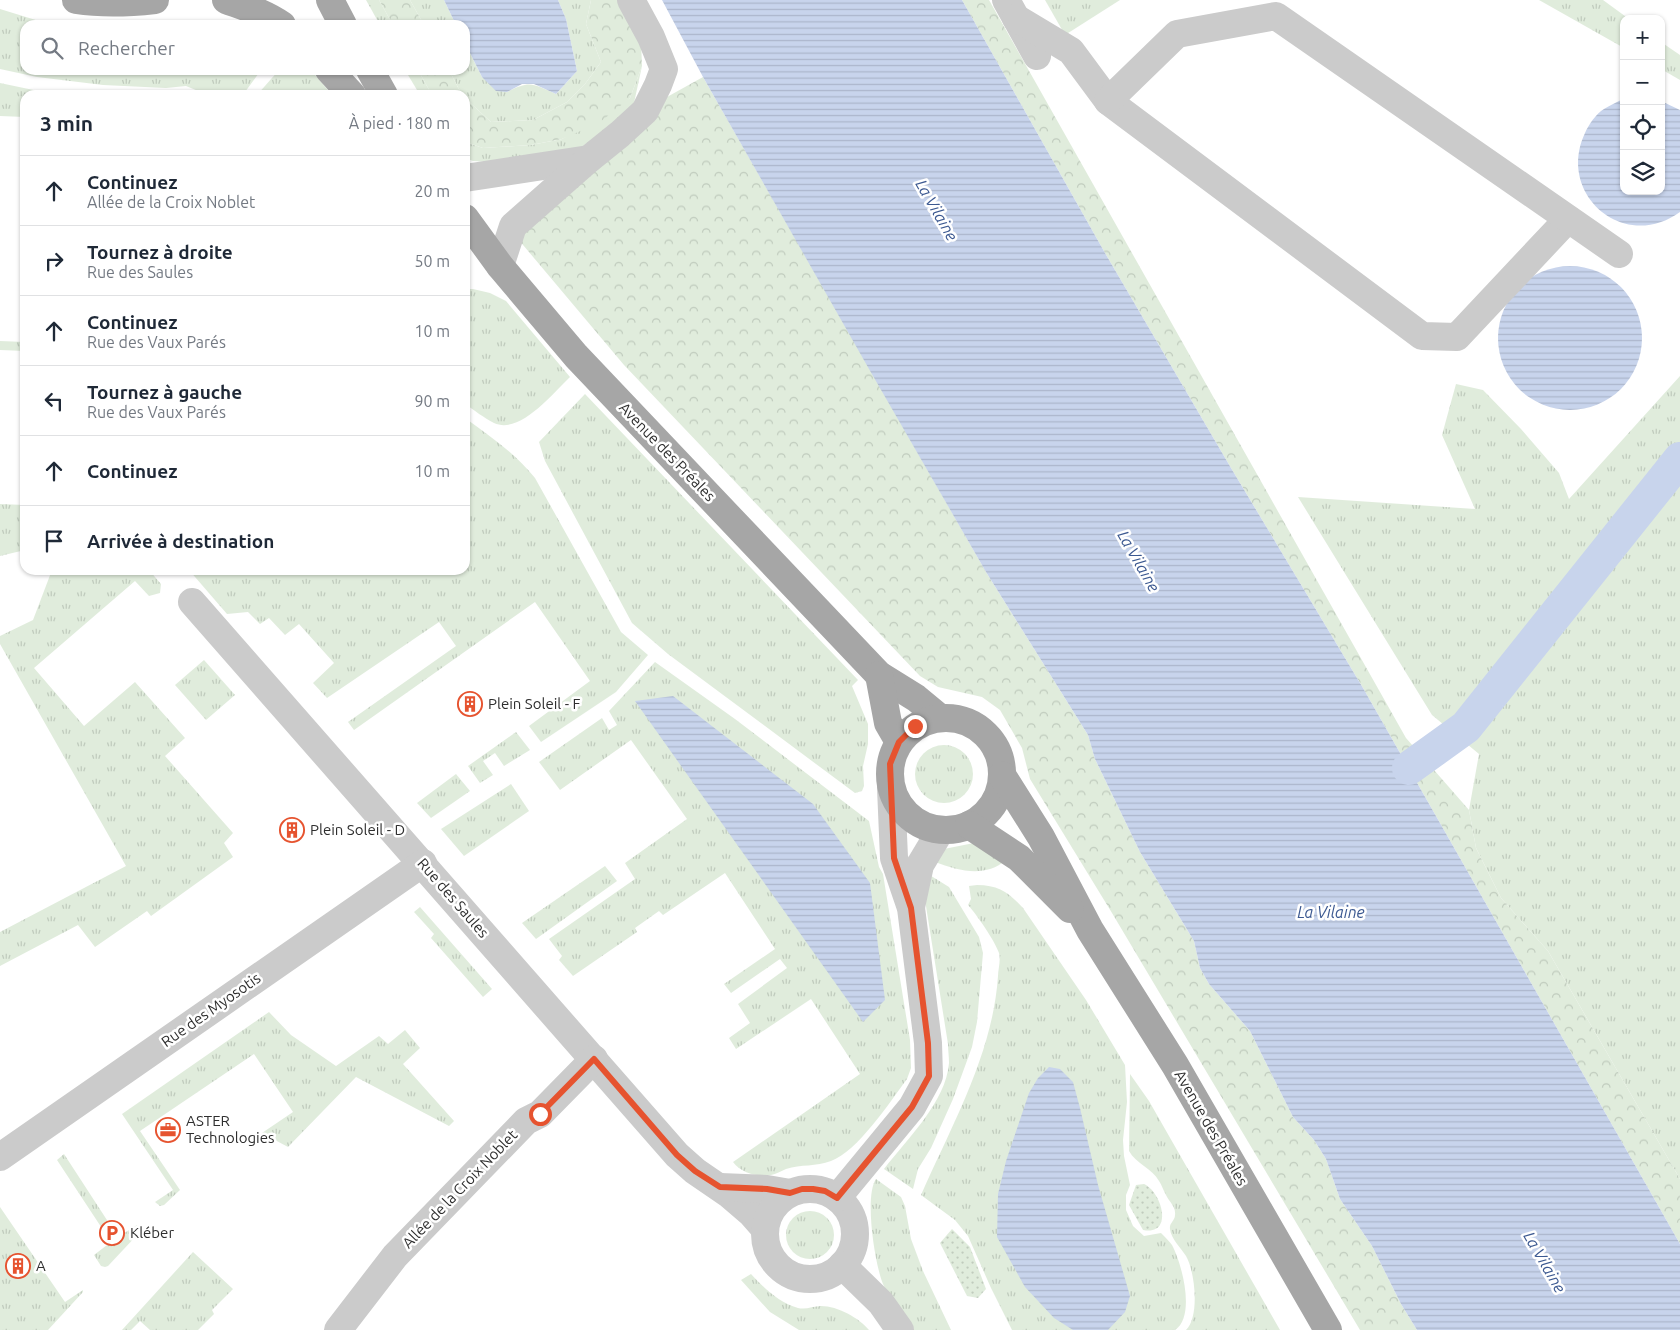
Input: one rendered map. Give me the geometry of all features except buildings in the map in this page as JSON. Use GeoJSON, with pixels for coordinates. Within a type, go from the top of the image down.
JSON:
{"type":"FeatureCollection","features":[{"type":"Feature","properties":{"kind":"main road"},"geometry":{"type":"LineString","coordinates":[[76,0],[95,3],[128,3],[155,0]]}},
{"type":"Feature","properties":{"kind":"main road"},"geometry":{"type":"LineString","coordinates":[[226,0],[274,20]]}},
{"type":"Feature","properties":{"kind":"main road"},"geometry":{"type":"LineString","coordinates":[[330,0],[340,20]]}},
{"type":"Feature","properties":{"kind":"main road"},"geometry":{"type":"LineString","coordinates":[[334,75],[347,90]]}},
{"type":"Feature","properties":{"kind":"main road"},"geometry":{"type":"LineString","coordinates":[[373,75],[381,90]]}},
{"type":"Feature","properties":{"kind":"main road","name":"Avenue des Préales"},"geometry":{"type":"LineString","coordinates":[[470,225],[500,266],[576,356],[879,675],[916,698],[939,718]]}},
{"type":"Feature","properties":{"kind":"main road"},"geometry":{"type":"LineString","coordinates":[[879,675],[888,723],[899,742]]}},
{"type":"Feature","properties":{"kind":"main road"},"geometry":{"type":"LineString","coordinates":[[939,718],[962,720],[983,732],[998,751],[1002,775],[998,796],[986,814],[969,825],[955,830],[940,830],[918,824],[901,809],[891,788],[890,764],[899,742],[915,726],[939,718]]}},
{"type":"Feature","properties":{"kind":"main road","name":"Avenue des Préales"},"geometry":{"type":"LineString","coordinates":[[1002,775],[1041,836],[1090,930],[1175,1066],[1328,1330]]}},
{"type":"Feature","properties":{"kind":"main road","name":"Avenue des Préales"},"geometry":{"type":"LineString","coordinates":[[969,825],[1019,858],[1090,930]]}},
{"type":"Feature","properties":{"kind":"street"},"geometry":{"type":"LineString","coordinates":[[500,266],[513,226],[620,134],[645,110],[658,85],[664,69],[651,37],[631,0]]}},
{"type":"Feature","properties":{"kind":"street"},"geometry":{"type":"LineString","coordinates":[[1011,9],[1037,56]]}},
{"type":"Feature","properties":{"kind":"street"},"geometry":{"type":"LineString","coordinates":[[1011,9],[1071,51],[1108,101],[1422,336],[1457,337],[1568,219]]}},
{"type":"Feature","properties":{"kind":"street"},"geometry":{"type":"LineString","coordinates":[[1108,101],[1177,34],[1276,16],[1618,254]]}},
{"type":"Feature","properties":{"kind":"street"},"geometry":{"type":"LineString","coordinates":[[470,177],[589,159]]}},
{"type":"Feature","properties":{"kind":"street","name":"Rue des Saules"},"geometry":{"type":"LineString","coordinates":[[192,602],[423,863],[677,1155],[695,1171],[720,1187],[765,1229]]}},
{"type":"Feature","properties":{"kind":"street"},"geometry":{"type":"LineString","coordinates":[[837,1198],[912,1107],[929,1076],[928,1043],[911,908],[894,858],[891,788]]}},
{"type":"Feature","properties":{"kind":"street"},"geometry":{"type":"LineString","coordinates":[[911,908],[920,865],[940,830]]}},
{"type":"Feature","properties":{"kind":"street","name":"Rue des Myosotis"},"geometry":{"type":"LineString","coordinates":[[0,1158],[423,863]]}},
{"type":"Feature","properties":{"kind":"street","name":"Allée de la Croix Noblet"},"geometry":{"type":"LineString","coordinates":[[338,1330],[395,1256],[526,1121],[540,1114],[594,1059]]}},
{"type":"Feature","properties":{"kind":"street"},"geometry":{"type":"LineString","coordinates":[[720,1187],[767,1189],[790,1193]]}},
{"type":"Feature","properties":{"kind":"street"},"geometry":{"type":"LineString","coordinates":[[802,1189],[825,1191],[837,1198],[848,1210],[855,1228],[853,1248],[849,1257],[842,1265],[822,1277],[810,1279],[797,1277],[786,1272],[776,1264],[769,1254],[765,1229],[773,1208],[781,1199],[790,1193],[802,1189]]}},
{"type":"Feature","properties":{"kind":"street"},"geometry":{"type":"LineString","coordinates":[[842,1265],[880,1303],[900,1330]]}},
{"type":"Feature","properties":{"kind":"green space"},"geometry":{"type":"Polygon","coordinates":[[[366,0],[379,0],[390,20],[377,20],[366,0]]]}},
{"type":"Feature","properties":{"kind":"green space"},"geometry":{"type":"Polygon","coordinates":[[[379,0],[410,0],[421,20],[390,20],[379,0]]]}},
{"type":"Feature","properties":{"kind":"green space"},"geometry":{"type":"Polygon","coordinates":[[[410,0],[444,0],[454,20],[421,20],[410,0]]]}},
{"type":"Feature","properties":{"kind":"green space"},"geometry":{"type":"Polygon","coordinates":[[[558,0],[591,0],[586,24],[601,62],[585,84],[567,102],[533,120],[491,122],[470,103],[470,90],[459,90],[452,75],[470,75],[470,53],[482,77],[507,92],[521,86],[532,85],[556,94],[577,71],[566,19],[558,0]]]}},
{"type":"Feature","properties":{"kind":"green space"},"geometry":{"type":"Polygon","coordinates":[[[591,0],[618,0],[641,41],[642,66],[630,98],[599,123],[562,139],[531,145],[483,148],[470,144],[470,103],[491,122],[533,120],[567,102],[585,84],[601,62],[586,24],[591,0]]]}},
{"type":"Feature","properties":{"kind":"green space"},"geometry":{"type":"Polygon","coordinates":[[[962,0],[989,0],[1406,738],[1469,810],[1476,848],[1501,898],[1548,951],[1680,1179],[1680,1244],[1363,688],[1105,253],[962,0]]]}},
{"type":"Feature","properties":{"kind":"green space"},"geometry":{"type":"Polygon","coordinates":[[[1045,0],[1120,0],[1065,35],[1045,0]]]}},
{"type":"Feature","properties":{"kind":"green space"},"geometry":{"type":"Polygon","coordinates":[[[1539,0],[1603,0],[1624,15],[1620,15],[1620,46],[1539,0]]]}},
{"type":"Feature","properties":{"kind":"green space"},"geometry":{"type":"Polygon","coordinates":[[[0,9],[36,20],[20,20],[20,73],[0,69],[0,9]]]}},
{"type":"Feature","properties":{"kind":"green space"},"geometry":{"type":"Polygon","coordinates":[[[1665,45],[1680,55],[1680,80],[1665,71],[1665,45]]]}},
{"type":"Feature","properties":{"kind":"green space"},"geometry":{"type":"Polygon","coordinates":[[[642,66],[634,103],[602,134],[581,147],[488,162],[470,160],[470,144],[483,148],[531,145],[562,139],[630,98],[642,66]]]}},
{"type":"Feature","properties":{"kind":"green space"},"geometry":{"type":"Polygon","coordinates":[[[28,75],[257,75],[246,90],[196,90],[186,86],[166,88],[103,85],[28,75]]]}},
{"type":"Feature","properties":{"kind":"green space"},"geometry":{"type":"Polygon","coordinates":[[[275,75],[315,75],[328,90],[261,90],[275,75]]]}},
{"type":"Feature","properties":{"kind":"green space"},"geometry":{"type":"Polygon","coordinates":[[[408,75],[421,75],[429,90],[417,90],[408,75]]]}},
{"type":"Feature","properties":{"kind":"green space"},"geometry":{"type":"Polygon","coordinates":[[[421,75],[452,75],[459,90],[429,90],[421,75]]]}},
{"type":"Feature","properties":{"kind":"green space"},"geometry":{"type":"Polygon","coordinates":[[[703,77],[986,572],[1088,735],[1095,759],[1140,852],[1194,941],[1200,968],[1209,984],[1250,1031],[1293,1117],[1314,1140],[1326,1159],[1340,1199],[1372,1246],[1401,1304],[1417,1330],[1360,1330],[1030,779],[1022,748],[1000,710],[982,697],[938,687],[920,676],[624,365],[518,239],[667,97],[703,77]]]}},
{"type":"Feature","properties":{"kind":"green space"},"geometry":{"type":"Polygon","coordinates":[[[0,83],[33,90],[20,90],[20,117],[0,116],[0,83]]]}},
{"type":"Feature","properties":{"kind":"green space"},"geometry":{"type":"Polygon","coordinates":[[[470,289],[490,293],[506,301],[570,377],[535,411],[514,423],[504,425],[494,423],[470,407],[470,289]]]}},
{"type":"Feature","properties":{"kind":"green space"},"geometry":{"type":"Polygon","coordinates":[[[0,341],[20,342],[20,351],[0,350],[0,341]]]}},
{"type":"Feature","properties":{"kind":"green space"},"geometry":{"type":"Polygon","coordinates":[[[1680,376],[1680,1179],[1548,951],[1501,898],[1476,848],[1469,810],[1479,754],[1432,715],[1298,497],[1475,509],[1442,435],[1456,384],[1483,390],[1521,429],[1559,473],[1569,499],[1680,376]]]}},
{"type":"Feature","properties":{"kind":"green space"},"geometry":{"type":"Polygon","coordinates":[[[585,394],[858,680],[852,686],[868,724],[868,744],[863,766],[864,786],[862,791],[855,793],[668,654],[632,623],[545,461],[539,442],[585,394]]]}},
{"type":"Feature","properties":{"kind":"green space"},"geometry":{"type":"Polygon","coordinates":[[[470,422],[511,453],[535,478],[621,632],[648,655],[616,692],[541,742],[529,726],[590,681],[535,602],[354,730],[348,722],[456,646],[439,622],[327,698],[313,683],[334,663],[299,624],[285,635],[269,618],[260,624],[248,612],[227,614],[193,575],[470,575],[470,422]]]}},
{"type":"Feature","properties":{"kind":"green space"},"geometry":{"type":"Polygon","coordinates":[[[0,504],[20,505],[20,551],[0,556],[0,504]]]}},
{"type":"Feature","properties":{"kind":"green space"},"geometry":{"type":"Polygon","coordinates":[[[50,575],[153,575],[161,584],[160,593],[149,596],[135,581],[34,668],[84,726],[135,682],[185,738],[165,756],[233,833],[224,843],[233,857],[151,916],[147,911],[95,947],[78,925],[0,966],[0,932],[126,866],[0,644],[0,636],[33,620],[50,575]]]}},
{"type":"Feature","properties":{"kind":"green space"},"geometry":{"type":"Polygon","coordinates":[[[204,660],[235,695],[206,720],[175,685],[204,660]]]}},
{"type":"Feature","properties":{"kind":"green space"},"geometry":{"type":"Polygon","coordinates":[[[655,662],[735,719],[869,821],[879,867],[883,874],[910,1040],[911,1068],[907,1079],[862,1137],[841,1156],[831,1161],[792,1167],[773,1175],[755,1175],[740,1169],[733,1162],[860,1074],[811,999],[736,1049],[729,1038],[750,1023],[738,1004],[787,968],[780,959],[731,993],[724,984],[775,949],[725,873],[663,915],[659,911],[635,928],[637,932],[573,976],[559,960],[562,956],[549,939],[635,879],[625,863],[687,819],[631,740],[560,790],[539,762],[602,718],[609,730],[617,725],[609,711],[655,662]]]}},
{"type":"Feature","properties":{"kind":"green space"},"geometry":{"type":"Polygon","coordinates":[[[516,732],[530,750],[504,766],[495,753],[483,761],[493,775],[480,783],[468,766],[516,732]]]}},
{"type":"Feature","properties":{"kind":"green space"},"geometry":{"type":"Polygon","coordinates":[[[944,745],[960,750],[968,758],[973,774],[968,790],[960,798],[944,803],[928,798],[920,790],[915,774],[920,758],[928,750],[944,745]]]}},
{"type":"Feature","properties":{"kind":"green space"},"geometry":{"type":"Polygon","coordinates":[[[456,774],[470,791],[431,818],[417,803],[456,774]]]}},
{"type":"Feature","properties":{"kind":"green space"},"geometry":{"type":"Polygon","coordinates":[[[511,784],[529,811],[464,856],[441,829],[511,784]]]}},
{"type":"Feature","properties":{"kind":"green space"},"geometry":{"type":"Polygon","coordinates":[[[974,843],[1006,860],[998,866],[981,871],[962,870],[935,862],[944,849],[974,843]]]}},
{"type":"Feature","properties":{"kind":"green space"},"geometry":{"type":"Polygon","coordinates":[[[605,866],[617,881],[536,939],[522,923],[605,866]]]}},
{"type":"Feature","properties":{"kind":"green space"},"geometry":{"type":"Polygon","coordinates":[[[928,874],[949,887],[979,937],[983,953],[977,1022],[972,1047],[953,1099],[931,1148],[918,1169],[913,1189],[884,1169],[914,1133],[933,1106],[941,1092],[949,1063],[948,1044],[925,900],[928,874]]]}},
{"type":"Feature","properties":{"kind":"green space"},"geometry":{"type":"Polygon","coordinates":[[[977,885],[998,888],[1013,898],[1023,908],[1086,1000],[1125,1065],[1127,1102],[1123,1140],[1130,1185],[1126,1195],[1126,1210],[1133,1226],[1144,1236],[1161,1233],[1172,1245],[1176,1254],[1183,1277],[1186,1302],[1185,1313],[1181,1323],[1175,1330],[1012,1330],[968,1236],[955,1220],[921,1195],[958,1115],[980,1061],[995,1005],[1000,956],[990,935],[968,905],[971,899],[969,886],[977,885]]]}},
{"type":"Feature","properties":{"kind":"green space"},"geometry":{"type":"Polygon","coordinates":[[[420,907],[492,989],[483,997],[431,938],[434,934],[414,912],[420,907]]]}},
{"type":"Feature","properties":{"kind":"green space"},"geometry":{"type":"Polygon","coordinates":[[[269,1012],[291,1035],[336,1066],[379,1036],[388,1044],[405,1030],[420,1048],[403,1064],[454,1121],[449,1126],[356,1077],[288,1147],[262,1133],[293,1112],[254,1054],[140,1131],[180,1190],[164,1205],[160,1206],[155,1202],[173,1190],[122,1114],[269,1012]]]}},
{"type":"Feature","properties":{"kind":"green space"},"geometry":{"type":"Polygon","coordinates":[[[1130,1074],[1149,1101],[1280,1330],[1186,1330],[1190,1324],[1195,1305],[1192,1272],[1186,1256],[1171,1233],[1170,1227],[1175,1215],[1173,1207],[1156,1177],[1129,1151],[1130,1074]]]}},
{"type":"Feature","properties":{"kind":"green space"},"geometry":{"type":"Polygon","coordinates":[[[64,1154],[118,1237],[137,1225],[138,1234],[108,1266],[101,1266],[94,1255],[111,1242],[57,1160],[64,1154]]]}},
{"type":"Feature","properties":{"kind":"green space"},"geometry":{"type":"Polygon","coordinates":[[[876,1179],[901,1197],[905,1206],[911,1239],[923,1271],[951,1330],[911,1330],[883,1284],[872,1231],[871,1200],[876,1179]]]}},
{"type":"Feature","properties":{"kind":"green space"},"geometry":{"type":"Polygon","coordinates":[[[1144,1184],[1156,1195],[1162,1212],[1162,1220],[1159,1226],[1153,1230],[1143,1230],[1129,1205],[1136,1185],[1144,1184]]]}},
{"type":"Feature","properties":{"kind":"green space","name":"A"},"geometry":{"type":"Polygon","coordinates":[[[0,1207],[65,1302],[83,1290],[48,1330],[0,1330],[0,1207]]]}},
{"type":"Feature","properties":{"kind":"green space"},"geometry":{"type":"Polygon","coordinates":[[[810,1211],[819,1213],[827,1218],[832,1226],[834,1235],[832,1244],[827,1252],[819,1257],[810,1259],[801,1257],[793,1252],[788,1244],[786,1235],[788,1226],[793,1218],[801,1213],[810,1211]]]}},
{"type":"Feature","properties":{"kind":"green space"},"geometry":{"type":"Polygon","coordinates":[[[952,1229],[970,1247],[986,1289],[978,1298],[967,1296],[940,1243],[952,1229]]]}},
{"type":"Feature","properties":{"kind":"green space"},"geometry":{"type":"Polygon","coordinates":[[[193,1252],[233,1289],[212,1310],[214,1314],[198,1330],[150,1330],[140,1321],[131,1330],[122,1330],[193,1252]]]}},
{"type":"Feature","properties":{"kind":"green space"},"geometry":{"type":"Polygon","coordinates":[[[751,1274],[761,1285],[784,1303],[801,1308],[821,1306],[841,1310],[854,1317],[869,1330],[799,1330],[770,1312],[741,1280],[751,1274]]]}},
{"type":"Feature","properties":{"kind":"water"},"geometry":{"type":"Polygon","coordinates":[[[444,0],[558,0],[566,19],[577,71],[556,94],[534,84],[522,84],[507,92],[496,91],[482,77],[470,53],[470,20],[454,20],[444,0]]]}},
{"type":"Feature","properties":{"kind":"water","name":"La Vilaine"},"geometry":{"type":"Polygon","coordinates":[[[662,0],[962,0],[1105,253],[1363,688],[1680,1244],[1680,1330],[1417,1330],[1401,1304],[1372,1246],[1340,1199],[1326,1159],[1314,1140],[1293,1117],[1250,1031],[1209,984],[1200,968],[1194,941],[1140,852],[1095,759],[1088,735],[986,572],[703,77],[662,0]]]}},
{"type":"Feature","properties":{"kind":"water"},"geometry":{"type":"Polygon","coordinates":[[[1620,101],[1620,195],[1665,195],[1665,103],[1680,110],[1680,212],[1659,223],[1637,226],[1618,221],[1601,211],[1588,196],[1580,177],[1578,156],[1585,133],[1593,120],[1601,111],[1620,101]]]}},
{"type":"Feature","properties":{"kind":"water"},"geometry":{"type":"Polygon","coordinates":[[[1570,266],[1598,271],[1621,287],[1637,310],[1642,338],[1637,366],[1621,389],[1598,405],[1570,410],[1542,405],[1519,389],[1503,366],[1498,338],[1503,310],[1519,287],[1542,271],[1570,266]]]}},
{"type":"Feature","properties":{"kind":"water"},"geometry":{"type":"Polygon","coordinates":[[[673,696],[813,804],[870,883],[885,1000],[863,1022],[635,701],[673,696]]]}},
{"type":"Feature","properties":{"kind":"water"},"geometry":{"type":"Polygon","coordinates":[[[1049,1067],[1060,1069],[1073,1082],[1098,1185],[1130,1296],[1125,1312],[1108,1330],[1073,1330],[1054,1318],[1025,1287],[997,1237],[998,1194],[1006,1161],[1029,1093],[1038,1078],[1049,1067]]]}},
{"type":"Feature","properties":{"kind":"waterway"},"geometry":{"type":"LineString","coordinates":[[1409,768],[1466,727],[1680,459]]}},
{"type":"Feature","properties":{"kind":"place","name":"Plein Soleil - F"},"geometry":{"type":"Point","coordinates":[470,704]}},
{"type":"Feature","properties":{"kind":"place","name":"Plein Soleil - D"},"geometry":{"type":"Point","coordinates":[292,830]}},
{"type":"Feature","properties":{"kind":"place","name":"ASTER Technologies"},"geometry":{"type":"Point","coordinates":[168,1130]}},
{"type":"Feature","properties":{"kind":"place","name":"Kléber"},"geometry":{"type":"Point","coordinates":[112,1233]}},
{"type":"Feature","properties":{"kind":"place","name":"A"},"geometry":{"type":"Point","coordinates":[18,1266]}},
{"type":"Feature","properties":{"kind":"route"},"geometry":{"type":"LineString","coordinates":[[540,1114],[594,1059],[677,1155],[695,1171],[720,1187],[767,1189],[790,1193],[802,1189],[813,1189],[825,1191],[837,1198],[912,1107],[929,1076],[928,1043],[911,908],[894,858],[890,764],[899,742],[915,726]]}}]}
